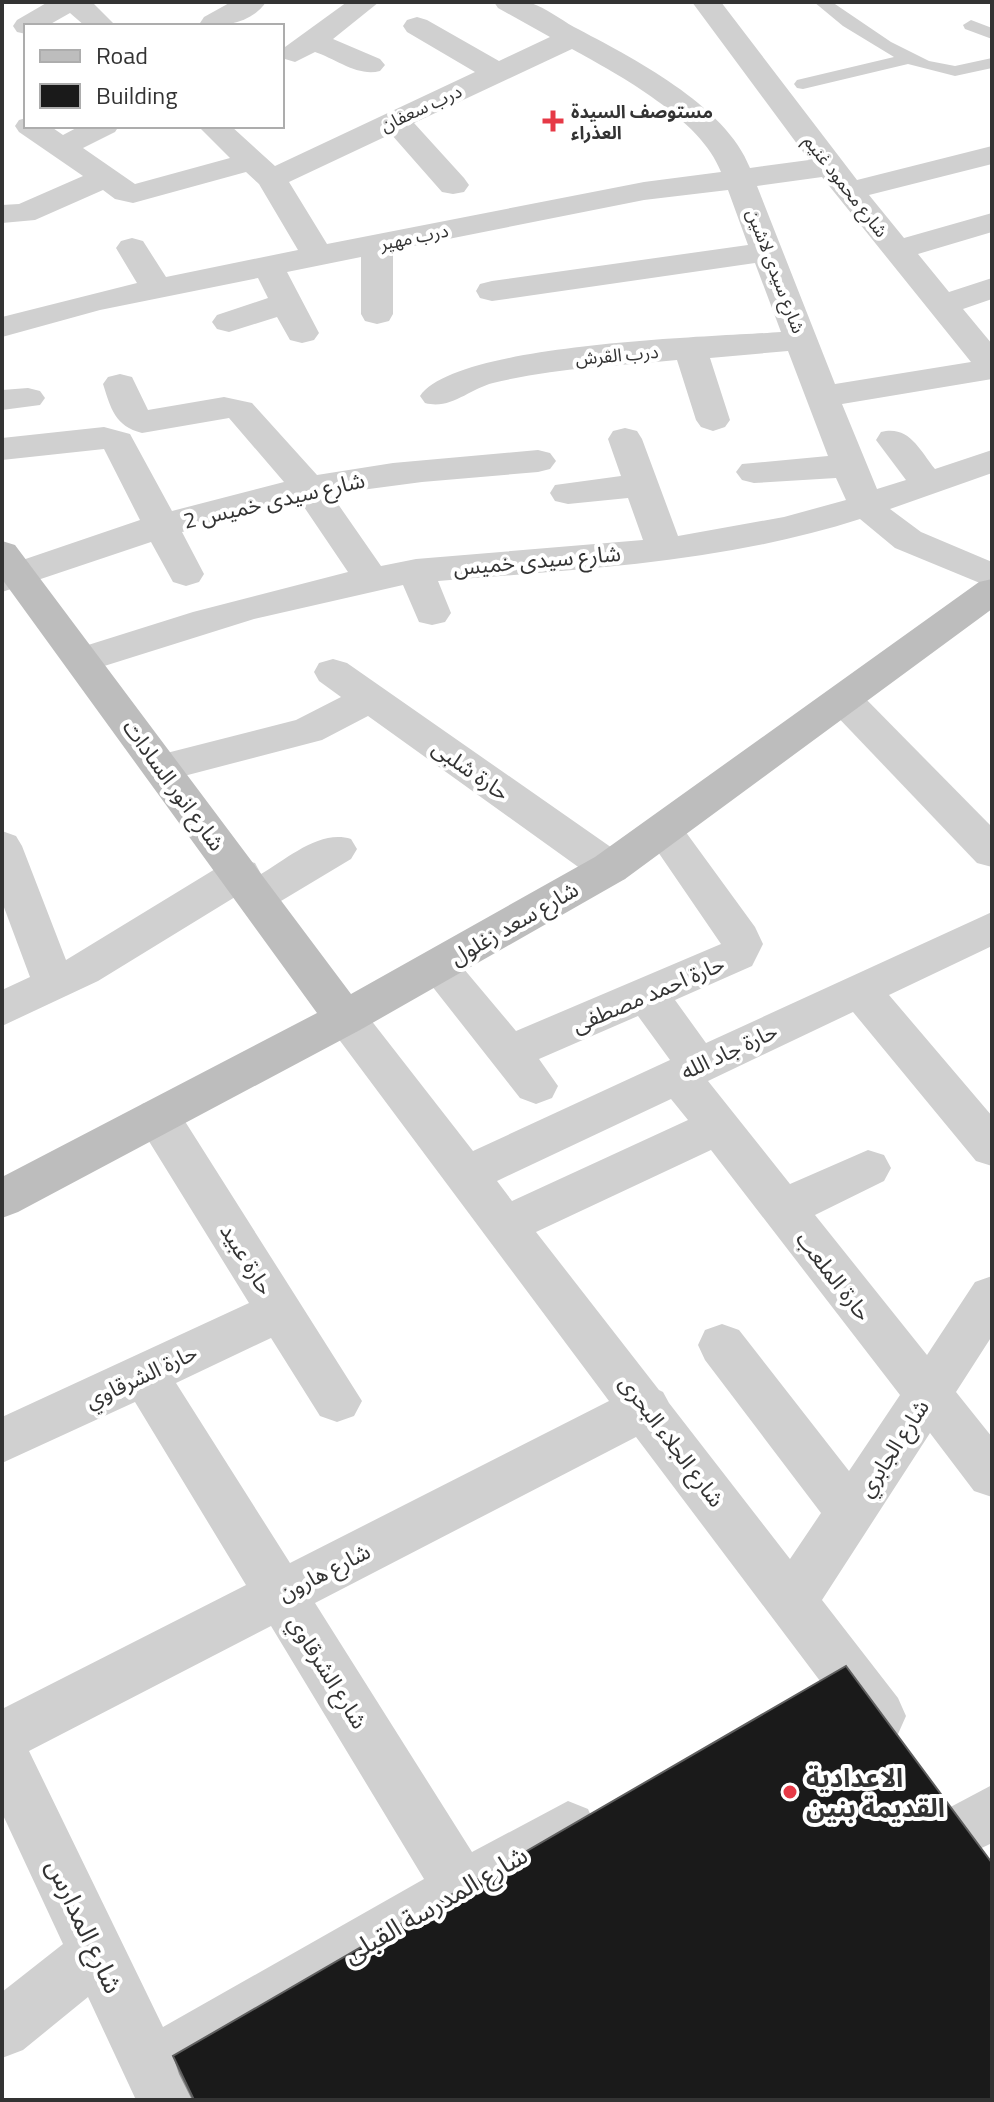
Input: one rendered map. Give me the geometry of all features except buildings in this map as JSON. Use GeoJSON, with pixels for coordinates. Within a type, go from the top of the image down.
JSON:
{"type":"FeatureCollection","features":[{"type":"Feature","properties":{"kind":"street"},"geometry":{"type":"LineString","coordinates":[[30,24],[68,2]]}},
{"type":"Feature","properties":{"kind":"street"},"geometry":{"type":"LineString","coordinates":[[75,2],[100,24]]}},
{"type":"Feature","properties":{"kind":"street"},"geometry":{"type":"LineString","coordinates":[[214,23],[252,2]]}},
{"type":"Feature","properties":{"kind":"street"},"geometry":{"type":"LineString","coordinates":[[365,2],[302,47],[338,50],[370,65]]}},
{"type":"Feature","properties":{"kind":"street","name":"شارع سيدى لاشين"},"geometry":{"type":"LineString","coordinates":[[508,2],[686,109],[713,132],[731,158],[825,396],[849,466],[868,505],[883,523],[902,536],[992,576]]}},
{"type":"Feature","properties":{"kind":"street","name":"شارع محمود غنيم"},"geometry":{"type":"LineString","coordinates":[[706,2],[840,179],[992,368]]}},
{"type":"Feature","properties":{"kind":"street"},"geometry":{"type":"LineString","coordinates":[[417,26],[484,78],[495,104]]}},
{"type":"Feature","properties":{"kind":"street"},"geometry":{"type":"LineString","coordinates":[[2,40],[24,27]]}},
{"type":"Feature","properties":{"kind":"street","name":"درب سعفان"},"geometry":{"type":"LineString","coordinates":[[26,128],[61,147],[126,192],[142,194],[261,170],[389,123],[571,38]]}},
{"type":"Feature","properties":{"kind":"street"},"geometry":{"type":"LineString","coordinates":[[352,109],[389,123],[453,185]]}},
{"type":"Feature","properties":{"kind":"street"},"geometry":{"type":"LineString","coordinates":[[61,147],[100,128]]}},
{"type":"Feature","properties":{"kind":"street"},"geometry":{"type":"LineString","coordinates":[[215,128],[261,170],[318,256]]}},
{"type":"Feature","properties":{"kind":"street"},"geometry":{"type":"LineString","coordinates":[[979,159],[992,185]]}},
{"type":"Feature","properties":{"kind":"street","name":"درب مهير"},"geometry":{"type":"LineString","coordinates":[[2,327],[95,301],[644,191],[739,179],[840,179],[979,159]]}},
{"type":"Feature","properties":{"kind":"street"},"geometry":{"type":"LineString","coordinates":[[2,214],[24,213],[105,178]]}},
{"type":"Feature","properties":{"kind":"street"},"geometry":{"type":"LineString","coordinates":[[897,250],[992,222]]}},
{"type":"Feature","properties":{"kind":"street"},"geometry":{"type":"LineString","coordinates":[[377,245],[377,314]]}},
{"type":"Feature","properties":{"kind":"street"},"geometry":{"type":"LineString","coordinates":[[132,248],[157,288]]}},
{"type":"Feature","properties":{"kind":"street"},"geometry":{"type":"LineString","coordinates":[[492,291],[563,296],[768,252]]}},
{"type":"Feature","properties":{"kind":"street"},"geometry":{"type":"LineString","coordinates":[[268,266],[302,333]]}},
{"type":"Feature","properties":{"kind":"street"},"geometry":{"type":"LineString","coordinates":[[942,305],[992,288]]}},
{"type":"Feature","properties":{"kind":"street"},"geometry":{"type":"LineString","coordinates":[[229,322],[286,303]]}},
{"type":"Feature","properties":{"kind":"street","name":"درب القرش"},"geometry":{"type":"LineString","coordinates":[[437,396],[475,377],[515,366],[803,340]]}},
{"type":"Feature","properties":{"kind":"street"},"geometry":{"type":"LineString","coordinates":[[690,349],[713,420]]}},
{"type":"Feature","properties":{"kind":"street"},"geometry":{"type":"LineString","coordinates":[[825,396],[992,368]]}},
{"type":"Feature","properties":{"kind":"street"},"geometry":{"type":"LineString","coordinates":[[120,384],[130,414],[142,422],[224,407],[240,410],[309,488],[371,579]]}},
{"type":"Feature","properties":{"kind":"street"},"geometry":{"type":"LineString","coordinates":[[2,449],[112,439],[122,446],[186,574]]}},
{"type":"Feature","properties":{"kind":"street"},"geometry":{"type":"LineString","coordinates":[[625,439],[664,548]]}},
{"type":"Feature","properties":{"kind":"street"},"geometry":{"type":"LineString","coordinates":[[893,440],[928,484]]}},
{"type":"Feature","properties":{"kind":"street","name":"شارع سيدى خميس 2"},"geometry":{"type":"LineString","coordinates":[[7,569],[309,488],[404,474],[538,461]]}},
{"type":"Feature","properties":{"kind":"street","name":"شارع سيدى خميس"},"geometry":{"type":"LineString","coordinates":[[82,660],[282,597],[371,579],[416,571],[717,543],[785,529],[868,505],[992,461]]}},
{"type":"Feature","properties":{"kind":"street"},"geometry":{"type":"LineString","coordinates":[[754,472],[849,466]]}},
{"type":"Feature","properties":{"kind":"street"},"geometry":{"type":"LineString","coordinates":[[568,493],[642,485]]}},
{"type":"Feature","properties":{"kind":"street","name":"شارع انور السادات"},"geometry":{"type":"LineString","coordinates":[[7,569],[82,660],[345,1018]]}},
{"type":"Feature","properties":{"kind":"street"},"geometry":{"type":"LineString","coordinates":[[416,571],[432,613]]}},
{"type":"Feature","properties":{"kind":"street","name":"شارع سعد زغلول"},"geometry":{"type":"LineString","coordinates":[[2,1199],[345,1018],[610,868],[992,591]]}},
{"type":"Feature","properties":{"kind":"street","name":"حارة شلبى"},"geometry":{"type":"LineString","coordinates":[[333,672],[610,868]]}},
{"type":"Feature","properties":{"kind":"street"},"geometry":{"type":"LineString","coordinates":[[161,768],[308,730],[370,698]]}},
{"type":"Feature","properties":{"kind":"street"},"geometry":{"type":"LineString","coordinates":[[844,700],[992,852]]}},
{"type":"Feature","properties":{"kind":"street","name":"حارة احمد مصطفى"},"geometry":{"type":"LineString","coordinates":[[509,1053],[731,959],[742,944],[663,830]]}},
{"type":"Feature","properties":{"kind":"street"},"geometry":{"type":"LineString","coordinates":[[2,846],[54,985]]}},
{"type":"Feature","properties":{"kind":"street"},"geometry":{"type":"LineString","coordinates":[[2,1009],[248,885],[337,849]]}},
{"type":"Feature","properties":{"kind":"street","name":"حارة جاد الله"},"geometry":{"type":"LineString","coordinates":[[466,1175],[992,928]]}},
{"type":"Feature","properties":{"kind":"street"},"geometry":{"type":"LineString","coordinates":[[438,967],[536,1086]]}},
{"type":"Feature","properties":{"kind":"street"},"geometry":{"type":"LineString","coordinates":[[859,990],[992,1148]]}},
{"type":"Feature","properties":{"kind":"street","name":"حارة الملعب"},"geometry":{"type":"LineString","coordinates":[[647,995],[718,1126],[992,1475]]}},
{"type":"Feature","properties":{"kind":"street","name":"شارع الجلاء البحرى"},"geometry":{"type":"LineString","coordinates":[[345,1018],[793,1600],[824,1681],[958,1812]]}},
{"type":"Feature","properties":{"kind":"street","name":"حارة عبيد"},"geometry":{"type":"LineString","coordinates":[[158,1117],[337,1401]]}},
{"type":"Feature","properties":{"kind":"street"},"geometry":{"type":"LineString","coordinates":[[506,1225],[718,1126]]}},
{"type":"Feature","properties":{"kind":"street"},"geometry":{"type":"LineString","coordinates":[[782,1209],[868,1168]]}},
{"type":"Feature","properties":{"kind":"street","name":"شارع الجابري"},"geometry":{"type":"LineString","coordinates":[[793,1600],[992,1296]]}},
{"type":"Feature","properties":{"kind":"street","name":"حارة الشرقاوي"},"geometry":{"type":"LineString","coordinates":[[2,1441],[280,1311]]}},
{"type":"Feature","properties":{"kind":"street"},"geometry":{"type":"LineString","coordinates":[[722,1345],[851,1512]]}},
{"type":"Feature","properties":{"kind":"street","name":"شارع الشرقاوي"},"geometry":{"type":"LineString","coordinates":[[144,1374],[462,1888]]}},
{"type":"Feature","properties":{"kind":"street","name":"شارع هارون"},"geometry":{"type":"LineString","coordinates":[[2,1737],[646,1407]]}},
{"type":"Feature","properties":{"kind":"street","name":"شارع المدارس"},"geometry":{"type":"LineString","coordinates":[[9,1789],[97,1953],[159,2083]]}},
{"type":"Feature","properties":{"kind":"street","name":"شارع المدرسة القبلى"},"geometry":{"type":"LineString","coordinates":[[159,2083],[462,1888],[612,1802]]}},
{"type":"Feature","properties":{"kind":"street"},"geometry":{"type":"LineString","coordinates":[[2,2029],[97,1953]]}},
{"type":"Feature","properties":{"kind":"lane"},"geometry":{"type":"LineString","coordinates":[[822,2],[858,31],[913,58],[954,71],[992,63]]}},
{"type":"Feature","properties":{"kind":"lane"},"geometry":{"type":"LineString","coordinates":[[971,25],[992,34]]}},
{"type":"Feature","properties":{"kind":"lane"},"geometry":{"type":"LineString","coordinates":[[803,84],[913,58]]}},
{"type":"Feature","properties":{"kind":"place","name":"مستوصف السيدة العذراء"},"geometry":{"type":"Point","coordinates":[553,121]}},
{"type":"Feature","properties":{"kind":"place","name":"الاعدادية القديمة بنين"},"geometry":{"type":"Point","coordinates":[790,1792]}}]}
